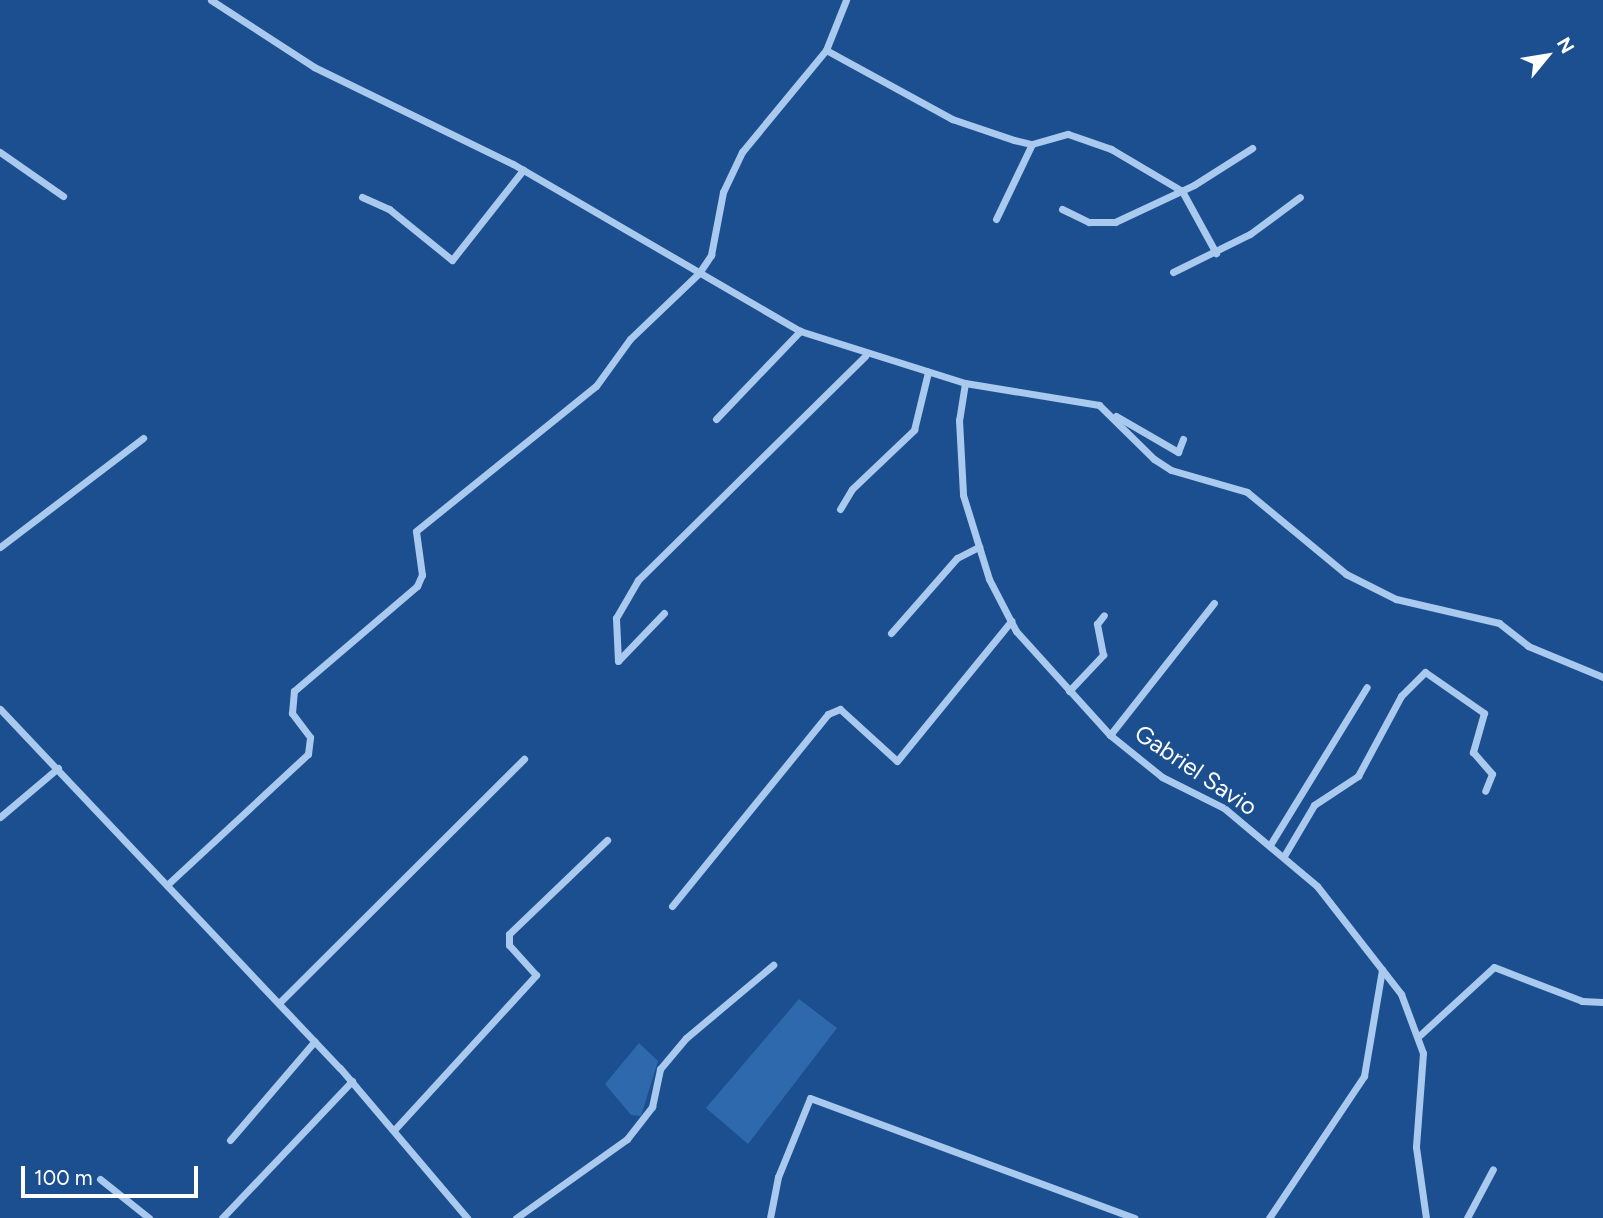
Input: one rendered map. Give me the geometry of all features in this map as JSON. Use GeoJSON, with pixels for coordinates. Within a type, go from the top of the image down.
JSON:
{"type":"FeatureCollection","features":[{"type":"Feature","properties":{"kind":"street"},"geometry":{"type":"LineString","coordinates":[[211,0],[314,67],[523,170],[800,331],[865,356],[965,383],[1099,405],[1178,452],[1183,439]]}},
{"type":"Feature","properties":{"kind":"street"},"geometry":{"type":"LineString","coordinates":[[168,884],[308,754],[310,737],[292,713],[294,691],[417,586],[422,575],[416,531],[596,386],[630,339],[699,273],[711,255],[723,192],[742,152],[826,50],[846,0]]}},
{"type":"Feature","properties":{"kind":"street"},"geometry":{"type":"LineString","coordinates":[[826,50],[952,119],[1032,144],[1059,134],[1096,142],[1182,191],[1216,253]]}},
{"type":"Feature","properties":{"kind":"street"},"geometry":{"type":"LineString","coordinates":[[996,219],[1032,144]]}},
{"type":"Feature","properties":{"kind":"street"},"geometry":{"type":"LineString","coordinates":[[1062,209],[1108,223],[1182,191],[1252,148]]}},
{"type":"Feature","properties":{"kind":"street"},"geometry":{"type":"LineString","coordinates":[[0,152],[64,196]]}},
{"type":"Feature","properties":{"kind":"street"},"geometry":{"type":"LineString","coordinates":[[362,197],[388,209],[452,260],[523,170]]}},
{"type":"Feature","properties":{"kind":"street"},"geometry":{"type":"LineString","coordinates":[[1173,272],[1216,253],[1300,197]]}},
{"type":"Feature","properties":{"kind":"street"},"geometry":{"type":"LineString","coordinates":[[716,419],[800,331]]}},
{"type":"Feature","properties":{"kind":"street"},"geometry":{"type":"LineString","coordinates":[[664,613],[618,661],[616,618],[638,580],[865,356]]}},
{"type":"Feature","properties":{"kind":"street"},"geometry":{"type":"LineString","coordinates":[[840,509],[852,489],[914,430],[928,372]]}},
{"type":"Feature","properties":{"kind":"street","name":"Gabriel Savio"},"geometry":{"type":"LineString","coordinates":[[965,383],[959,420],[963,495],[979,547],[1011,621],[1069,691],[1110,735],[1162,777],[1224,808],[1317,886],[1382,970],[1420,1035]]}},
{"type":"Feature","properties":{"kind":"street"},"geometry":{"type":"LineString","coordinates":[[1116,416],[1154,459],[1171,470],[1247,492],[1346,574],[1396,598],[1490,619],[1528,646],[1603,677]]}},
{"type":"Feature","properties":{"kind":"street"},"geometry":{"type":"LineString","coordinates":[[0,547],[143,438]]}},
{"type":"Feature","properties":{"kind":"street"},"geometry":{"type":"LineString","coordinates":[[891,633],[957,558],[979,547]]}},
{"type":"Feature","properties":{"kind":"street"},"geometry":{"type":"LineString","coordinates":[[1110,735],[1214,603]]}},
{"type":"Feature","properties":{"kind":"street"},"geometry":{"type":"LineString","coordinates":[[1069,691],[1103,655],[1097,624],[1104,615]]}},
{"type":"Feature","properties":{"kind":"street"},"geometry":{"type":"LineString","coordinates":[[672,906],[828,714],[840,709],[897,761],[1011,621]]}},
{"type":"Feature","properties":{"kind":"street"},"geometry":{"type":"LineString","coordinates":[[1284,856],[1314,805],[1358,776],[1401,696],[1425,672],[1484,713],[1473,752],[1492,774],[1485,791]]}},
{"type":"Feature","properties":{"kind":"street"},"geometry":{"type":"LineString","coordinates":[[1270,845],[1367,687]]}},
{"type":"Feature","properties":{"kind":"street"},"geometry":{"type":"LineString","coordinates":[[0,709],[352,1081],[467,1218]]}},
{"type":"Feature","properties":{"kind":"street"},"geometry":{"type":"LineString","coordinates":[[279,1003],[524,760]]}},
{"type":"Feature","properties":{"kind":"street"},"geometry":{"type":"LineString","coordinates":[[0,817],[58,768]]}},
{"type":"Feature","properties":{"kind":"street"},"geometry":{"type":"LineString","coordinates":[[395,1129],[536,975],[509,945],[509,934],[607,840]]}},
{"type":"Feature","properties":{"kind":"street"},"geometry":{"type":"LineString","coordinates":[[516,1218],[627,1139],[652,1107],[660,1069],[686,1038],[773,965]]}},
{"type":"Feature","properties":{"kind":"street"},"geometry":{"type":"LineString","coordinates":[[1426,1218],[1416,1147],[1420,1035],[1494,967],[1582,1001],[1603,1002]]}},
{"type":"Feature","properties":{"kind":"street"},"geometry":{"type":"LineString","coordinates":[[1269,1218],[1364,1076],[1382,970]]}},
{"type":"Feature","properties":{"kind":"street"},"geometry":{"type":"LineString","coordinates":[[230,1140],[315,1041]]}},
{"type":"Feature","properties":{"kind":"street"},"geometry":{"type":"LineString","coordinates":[[222,1218],[352,1081]]}},
{"type":"Feature","properties":{"kind":"street"},"geometry":{"type":"LineString","coordinates":[[771,1218],[778,1177],[810,1098],[1134,1218]]}},
{"type":"Feature","properties":{"kind":"street"},"geometry":{"type":"LineString","coordinates":[[1467,1218],[1493,1169]]}},
{"type":"Feature","properties":{"kind":"street"},"geometry":{"type":"LineString","coordinates":[[100,1179],[149,1218]]}},
{"type":"Feature","properties":{"kind":"shaded area"},"geometry":{"type":"Polygon","coordinates":[[[799,999],[837,1028],[748,1144],[706,1108],[799,999]]]}},
{"type":"Feature","properties":{"kind":"shaded area"},"geometry":{"type":"Polygon","coordinates":[[[639,1043],[658,1061],[641,1116],[631,1115],[605,1084],[639,1043]]]}}]}
